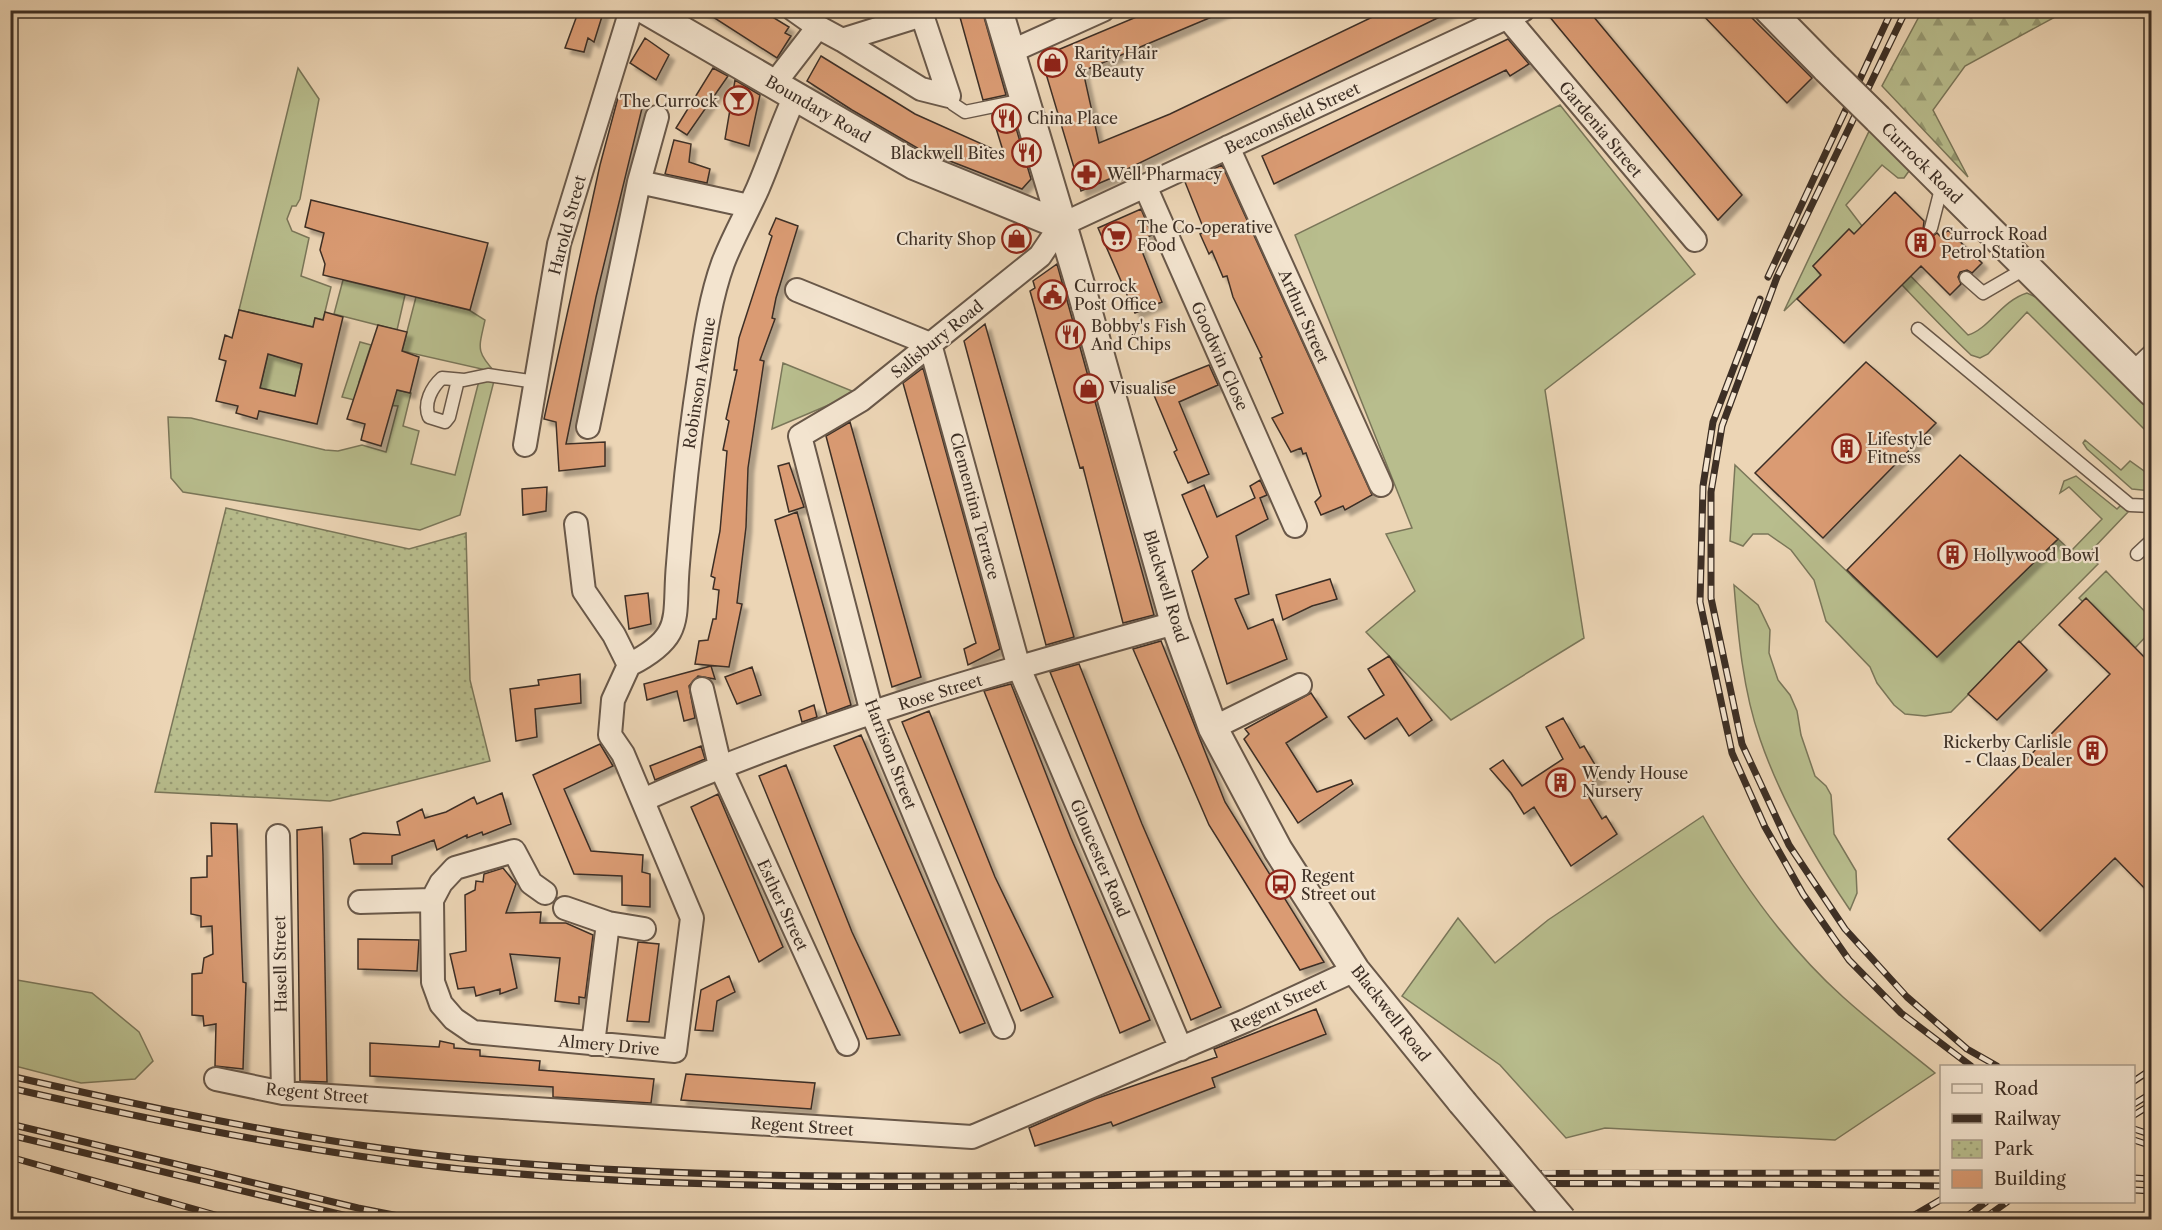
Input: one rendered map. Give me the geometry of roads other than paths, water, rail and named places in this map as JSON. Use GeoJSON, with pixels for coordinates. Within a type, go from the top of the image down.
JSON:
{"type":"FeatureCollection","features":[{"type":"Feature","properties":{"kind":"street"},"geometry":{"type":"LineString","coordinates":[[794,10],[921,89],[949,96]]}},
{"type":"Feature","properties":{"kind":"street","name":"Blackwell Road"},"geometry":{"type":"LineString","coordinates":[[998,10],[1175,623],[1213,728],[1278,850],[1355,969],[1462,1102],[1562,1220]]}},
{"type":"Feature","properties":{"kind":"street"},"geometry":{"type":"LineString","coordinates":[[1010,52],[1102,10]]}},
{"type":"Feature","properties":{"kind":"street","name":"Currock Road"},"geometry":{"type":"LineString","coordinates":[[1769,10],[2151,392]]}},
{"type":"Feature","properties":{"kind":"street","name":"Boundary Road"},"geometry":{"type":"LineString","coordinates":[[644,11],[914,165],[1061,225]]}},
{"type":"Feature","properties":{"kind":"street","name":"Harold Street"},"geometry":{"type":"LineString","coordinates":[[525,445],[559,244],[644,11]]}},
{"type":"Feature","properties":{"kind":"street","name":"Beaconsfield Street"},"geometry":{"type":"LineString","coordinates":[[1061,225],[1510,13]]}},
{"type":"Feature","properties":{"kind":"street","name":"Gardenia Street"},"geometry":{"type":"LineString","coordinates":[[1510,13],[1695,240]]}},
{"type":"Feature","properties":{"kind":"street"},"geometry":{"type":"LineString","coordinates":[[842,40],[922,15],[949,96]]}},
{"type":"Feature","properties":{"kind":"street","name":"Robinson Avenue"},"geometry":{"type":"LineString","coordinates":[[629,665],[662,643],[672,629],[678,611],[676,587],[688,446],[705,337],[723,264],[749,206],[785,90],[818,27]]}},
{"type":"Feature","properties":{"kind":"street"},"geometry":{"type":"LineString","coordinates":[[588,428],[639,182],[657,117]]}},
{"type":"Feature","properties":{"kind":"street","name":"Arthur Street"},"geometry":{"type":"LineString","coordinates":[[1228,147],[1381,485]]}},
{"type":"Feature","properties":{"kind":"street"},"geometry":{"type":"LineString","coordinates":[[639,182],[749,206]]}},
{"type":"Feature","properties":{"kind":"street","name":"Goodwin Close"},"geometry":{"type":"LineString","coordinates":[[1144,186],[1295,526]]}},
{"type":"Feature","properties":{"kind":"street","name":"Salisbury Road"},"geometry":{"type":"LineString","coordinates":[[800,436],[861,400],[1040,256],[1061,225]]}},
{"type":"Feature","properties":{"kind":"street"},"geometry":{"type":"LineString","coordinates":[[797,290],[930,344]]}},
{"type":"Feature","properties":{"kind":"street","name":"Clementina Terrace"},"geometry":{"type":"LineString","coordinates":[[930,344],[1019,668]]}},
{"type":"Feature","properties":{"kind":"street","name":"Harrison Street"},"geometry":{"type":"LineString","coordinates":[[800,436],[872,713],[1003,1027]]}},
{"type":"Feature","properties":{"kind":"street"},"geometry":{"type":"LineString","coordinates":[[576,524],[584,591],[614,635],[629,665]]}},
{"type":"Feature","properties":{"kind":"street","name":"Rose Street"},"geometry":{"type":"LineString","coordinates":[[643,800],[720,766],[872,713],[1175,623]]}},
{"type":"Feature","properties":{"kind":"street","name":"Almery Drive"},"geometry":{"type":"LineString","coordinates":[[432,900],[433,982],[441,1004],[454,1019],[473,1032],[675,1051],[692,918],[623,754],[610,735],[613,700],[629,665]]}},
{"type":"Feature","properties":{"kind":"street","name":"Gloucester Road"},"geometry":{"type":"LineString","coordinates":[[1019,668],[1181,1049]]}},
{"type":"Feature","properties":{"kind":"street"},"geometry":{"type":"LineString","coordinates":[[1213,728],[1300,685]]}},
{"type":"Feature","properties":{"kind":"street","name":"Esther Street"},"geometry":{"type":"LineString","coordinates":[[702,689],[720,766],[847,1044]]}},
{"type":"Feature","properties":{"kind":"street","name":"Hasell Street"},"geometry":{"type":"LineString","coordinates":[[278,836],[283,1093]]}},
{"type":"Feature","properties":{"kind":"street"},"geometry":{"type":"LineString","coordinates":[[360,902],[432,900],[441,883],[455,868],[514,851],[531,884],[545,892]]}},
{"type":"Feature","properties":{"kind":"street"},"geometry":{"type":"LineString","coordinates":[[565,908],[608,922],[644,929]]}},
{"type":"Feature","properties":{"kind":"street"},"geometry":{"type":"LineString","coordinates":[[593,1044],[608,922]]}},
{"type":"Feature","properties":{"kind":"street","name":"Regent Street"},"geometry":{"type":"LineString","coordinates":[[216,1079],[283,1093],[972,1137],[1181,1049],[1355,969]]}},
{"type":"Feature","properties":{"kind":"lane"},"geometry":{"type":"LineString","coordinates":[[949,96],[953,104],[965,112],[1024,100]]}},
{"type":"Feature","properties":{"kind":"lane"},"geometry":{"type":"LineString","coordinates":[[1931,228],[1942,184]]}},
{"type":"Feature","properties":{"kind":"lane"},"geometry":{"type":"LineString","coordinates":[[1966,278],[1983,293],[2026,268]]}},
{"type":"Feature","properties":{"kind":"lane"},"geometry":{"type":"LineString","coordinates":[[1918,329],[2130,505],[2151,506]]}},
{"type":"Feature","properties":{"kind":"lane"},"geometry":{"type":"LineString","coordinates":[[2130,370],[2151,349]]}},
{"type":"Feature","properties":{"kind":"lane"},"geometry":{"type":"LineString","coordinates":[[458,380],[488,375],[536,382]]}},
{"type":"Feature","properties":{"kind":"lane"},"geometry":{"type":"LineString","coordinates":[[2137,554],[2151,540]]}},
{"type":"Feature","properties":{"kind":"railway"},"geometry":{"type":"LineString","coordinates":[[1768,277],[1892,10]]}},
{"type":"Feature","properties":{"kind":"railway"},"geometry":{"type":"LineString","coordinates":[[1906,10],[1777,277],[1722,426],[1711,492],[1711,598],[1742,744],[1789,845],[1845,929],[1907,997],[1967,1049],[1995,1065]]}},
{"type":"Feature","properties":{"kind":"railway"},"geometry":{"type":"LineString","coordinates":[[1760,299],[1713,422],[1703,486],[1700,602],[1732,753],[1765,827],[1803,894],[1849,960],[1901,1013],[1970,1065]]}},
{"type":"Feature","properties":{"kind":"railway"},"geometry":{"type":"LineString","coordinates":[[2135,1080],[2152,1069]]}},
{"type":"Feature","properties":{"kind":"railway"},"geometry":{"type":"LineString","coordinates":[[10,1076],[179,1113],[348,1143],[461,1158],[638,1171],[816,1176],[1940,1173]]}},
{"type":"Feature","properties":{"kind":"railway"},"geometry":{"type":"LineString","coordinates":[[10,1088],[178,1124],[347,1154],[461,1169],[634,1181],[893,1187],[1547,1183],[1940,1186]]}},
{"type":"Feature","properties":{"kind":"railway"},"geometry":{"type":"LineString","coordinates":[[2135,1103],[2152,1093]]}},
{"type":"Feature","properties":{"kind":"railway"},"geometry":{"type":"LineString","coordinates":[[2135,1114],[2152,1104]]}},
{"type":"Feature","properties":{"kind":"railway"},"geometry":{"type":"LineString","coordinates":[[10,1124],[358,1208],[419,1220]]}},
{"type":"Feature","properties":{"kind":"railway"},"geometry":{"type":"LineString","coordinates":[[2135,1129],[2152,1135]]}},
{"type":"Feature","properties":{"kind":"railway"},"geometry":{"type":"LineString","coordinates":[[10,1135],[364,1220]]}},
{"type":"Feature","properties":{"kind":"railway"},"geometry":{"type":"LineString","coordinates":[[2135,1140],[2152,1146]]}},
{"type":"Feature","properties":{"kind":"railway"},"geometry":{"type":"LineString","coordinates":[[10,1157],[233,1220]]}},
{"type":"Feature","properties":{"kind":"railway"},"geometry":{"type":"LineString","coordinates":[[2135,1178],[2152,1179]]}},
{"type":"Feature","properties":{"kind":"railway"},"geometry":{"type":"LineString","coordinates":[[2135,1190],[2152,1191]]}},
{"type":"Feature","properties":{"kind":"railway"},"geometry":{"type":"LineString","coordinates":[[1906,1220],[1940,1200]]}},
{"type":"Feature","properties":{"kind":"railway"},"geometry":{"type":"LineString","coordinates":[[1962,1220],[1985,1203]]}},
{"type":"Feature","properties":{"kind":"railway"},"geometry":{"type":"LineString","coordinates":[[1982,1220],[2006,1203]]}},
{"type":"Feature","properties":{"kind":"place","name":"Rarity Hair & Beauty"},"geometry":{"type":"Point","coordinates":[1053,62]}},
{"type":"Feature","properties":{"kind":"place","name":"The Currock"},"geometry":{"type":"Point","coordinates":[739,101]}},
{"type":"Feature","properties":{"kind":"place","name":"China Place"},"geometry":{"type":"Point","coordinates":[1006,118]}},
{"type":"Feature","properties":{"kind":"place","name":"Blackwell Bites"},"geometry":{"type":"Point","coordinates":[1026,153]}},
{"type":"Feature","properties":{"kind":"place","name":"Well Pharmacy"},"geometry":{"type":"Point","coordinates":[1086,174]}},
{"type":"Feature","properties":{"kind":"place","name":"The Co-operative Food"},"geometry":{"type":"Point","coordinates":[1116,236]}},
{"type":"Feature","properties":{"kind":"place","name":"Charity Shop"},"geometry":{"type":"Point","coordinates":[1017,239]}},
{"type":"Feature","properties":{"kind":"place","name":"Currock Road Petrol Station"},"geometry":{"type":"Point","coordinates":[1920,243]}},
{"type":"Feature","properties":{"kind":"place","name":"Currock Post Office"},"geometry":{"type":"Point","coordinates":[1053,295]}},
{"type":"Feature","properties":{"kind":"place","name":"Bobby's Fish And Chips"},"geometry":{"type":"Point","coordinates":[1070,335]}},
{"type":"Feature","properties":{"kind":"place","name":"Visualise"},"geometry":{"type":"Point","coordinates":[1088,388]}},
{"type":"Feature","properties":{"kind":"place","name":"Lifestyle Fitness"},"geometry":{"type":"Point","coordinates":[1846,448]}},
{"type":"Feature","properties":{"kind":"place","name":"Hollywood Bowl"},"geometry":{"type":"Point","coordinates":[1952,555]}},
{"type":"Feature","properties":{"kind":"place","name":"Rickerby Carlisle - Claas Dealer"},"geometry":{"type":"Point","coordinates":[2093,751]}},
{"type":"Feature","properties":{"kind":"place","name":"Wendy House Nursery"},"geometry":{"type":"Point","coordinates":[1561,782]}},
{"type":"Feature","properties":{"kind":"place","name":"Regent Street out"},"geometry":{"type":"Point","coordinates":[1280,885]}}]}
